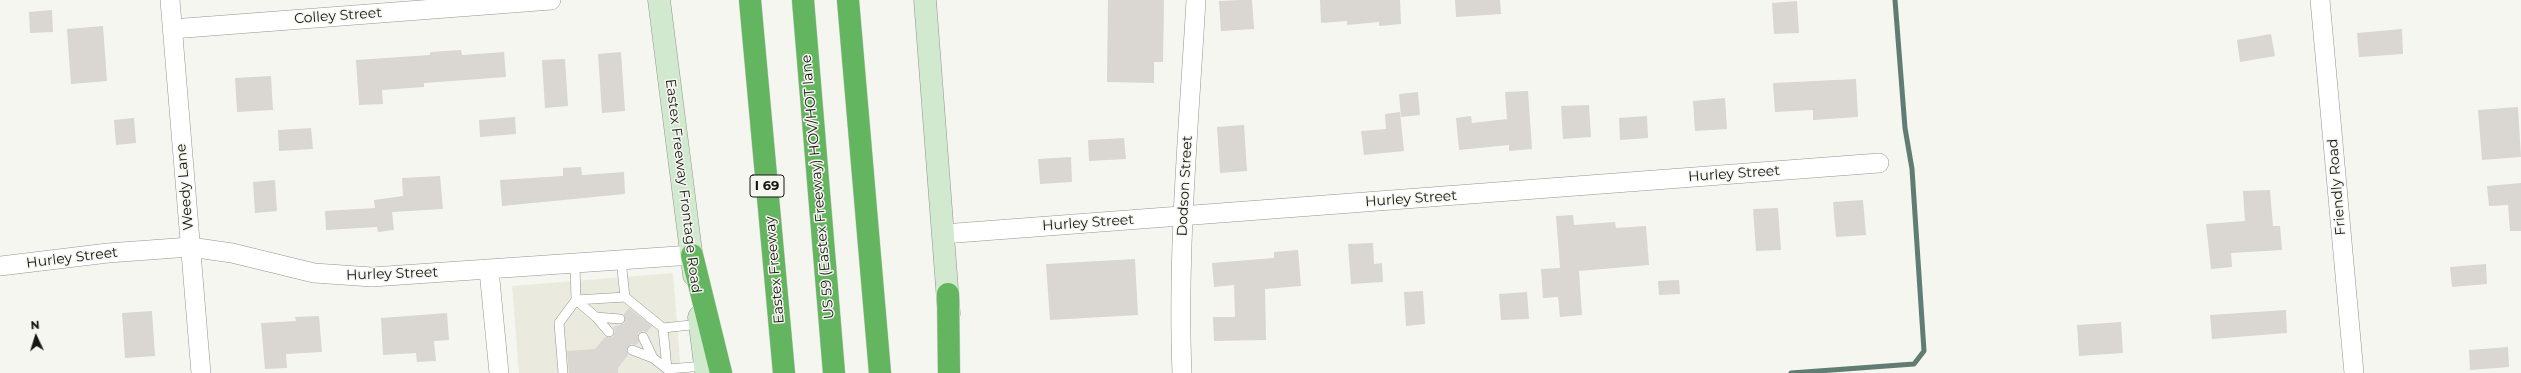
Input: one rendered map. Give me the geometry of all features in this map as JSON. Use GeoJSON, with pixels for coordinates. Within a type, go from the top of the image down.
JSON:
{"type":"FeatureCollection","features":[{"type":"Feature","properties":{"kind":"highway","name":"Eastex Freeway"},"geometry":{"type":"LineString","coordinates":[[750,0],[784,373]]}},
{"type":"Feature","properties":{"kind":"highway","name":"US 59 (Eastex Freeway) HOV/HOT lane"},"geometry":{"type":"LineString","coordinates":[[802,0],[834,373]]}},
{"type":"Feature","properties":{"kind":"highway"},"geometry":{"type":"LineString","coordinates":[[848,0],[880,373]]}},
{"type":"Feature","properties":{"kind":"highway"},"geometry":{"type":"LineString","coordinates":[[692,255],[711,371]]}},
{"type":"Feature","properties":{"kind":"highway"},"geometry":{"type":"LineString","coordinates":[[948,294],[949,373]]}},
{"type":"Feature","properties":{"kind":"main road","name":"Eastex Freeway Frontage Road"},"geometry":{"type":"LineString","coordinates":[[659,0],[700,324],[711,371]]}},
{"type":"Feature","properties":{"kind":"main road"},"geometry":{"type":"LineString","coordinates":[[925,0],[954,373]]}},
{"type":"Feature","properties":{"kind":"street","name":"Weedy Lane"},"geometry":{"type":"LineString","coordinates":[[170,0],[201,373]]}},
{"type":"Feature","properties":{"kind":"street","name":"Colley Street"},"geometry":{"type":"LineString","coordinates":[[172,29],[415,5],[551,0]]}},
{"type":"Feature","properties":{"kind":"street","name":"Dodson Street"},"geometry":{"type":"LineString","coordinates":[[1182,373],[1181,334],[1183,216],[1196,0]]}},
{"type":"Feature","properties":{"kind":"street","name":"Friendly Road"},"geometry":{"type":"LineString","coordinates":[[2320,0],[2354,373]]}},
{"type":"Feature","properties":{"kind":"street","name":"Hurley Street"},"geometry":{"type":"LineString","coordinates":[[943,234],[1879,163]]}},
{"type":"Feature","properties":{"kind":"street","name":"Hurley Street"},"geometry":{"type":"LineString","coordinates":[[0,266],[108,253],[190,247],[232,253],[314,273],[343,277],[372,277],[692,255]]}},
{"type":"Feature","properties":{"kind":"street"},"geometry":{"type":"LineString","coordinates":[[489,270],[500,373]]}},
{"type":"Feature","properties":{"kind":"lane"},"geometry":{"type":"LineString","coordinates":[[621,260],[624,296]]}},
{"type":"Feature","properties":{"kind":"lane"},"geometry":{"type":"LineString","coordinates":[[563,373],[559,323],[576,300],[575,264]]}},
{"type":"Feature","properties":{"kind":"lane"},"geometry":{"type":"LineString","coordinates":[[576,300],[624,296],[663,328],[667,369]]}},
{"type":"Feature","properties":{"kind":"lane"},"geometry":{"type":"LineString","coordinates":[[576,300],[596,317],[609,332]]}},
{"type":"Feature","properties":{"kind":"lane"},"geometry":{"type":"LineString","coordinates":[[596,317],[620,319]]}},
{"type":"Feature","properties":{"kind":"lane"},"geometry":{"type":"LineString","coordinates":[[663,328],[700,324]]}},
{"type":"Feature","properties":{"kind":"lane"},"geometry":{"type":"LineString","coordinates":[[643,337],[652,358]]}},
{"type":"Feature","properties":{"kind":"lane"},"geometry":{"type":"LineString","coordinates":[[632,350],[652,358],[667,369],[711,371]]}},
{"type":"Feature","properties":{"kind":"shaded area"},"geometry":{"type":"Polygon","coordinates":[[[673,273],[681,373],[519,373],[512,286],[673,273]]]}},
{"type":"Feature","properties":{"kind":"building"},"geometry":{"type":"Polygon","coordinates":[[[1108,0],[1164,0],[1163,62],[1154,62],[1154,83],[1107,82],[1108,0]]]}},
{"type":"Feature","properties":{"kind":"building"},"geometry":{"type":"Polygon","coordinates":[[[1252,0],[1254,29],[1221,31],[1219,1],[1252,0]]]}},
{"type":"Feature","properties":{"kind":"building"},"geometry":{"type":"Polygon","coordinates":[[[1320,0],[1400,0],[1401,24],[1379,26],[1379,22],[1347,25],[1347,21],[1321,23],[1320,0]]]}},
{"type":"Feature","properties":{"kind":"building"},"geometry":{"type":"Polygon","coordinates":[[[1455,0],[1500,0],[1501,14],[1456,17],[1455,0]]]}},
{"type":"Feature","properties":{"kind":"building"},"geometry":{"type":"Polygon","coordinates":[[[1797,1],[1799,33],[1774,34],[1772,3],[1797,1]]]}},
{"type":"Feature","properties":{"kind":"building"},"geometry":{"type":"Polygon","coordinates":[[[52,10],[53,32],[30,33],[29,12],[52,10]]]}},
{"type":"Feature","properties":{"kind":"building"},"geometry":{"type":"Polygon","coordinates":[[[103,26],[107,81],[71,84],[67,29],[103,26]]]}},
{"type":"Feature","properties":{"kind":"building"},"geometry":{"type":"Polygon","coordinates":[[[2402,29],[2403,54],[2359,57],[2357,33],[2402,29]]]}},
{"type":"Feature","properties":{"kind":"building"},"geometry":{"type":"Polygon","coordinates":[[[2271,34],[2275,56],[2240,62],[2237,40],[2271,34]]]}},
{"type":"Feature","properties":{"kind":"building"},"geometry":{"type":"Polygon","coordinates":[[[461,50],[462,55],[504,52],[506,77],[424,83],[424,87],[382,90],[383,104],[359,105],[356,60],[430,55],[430,52],[461,50]]]}},
{"type":"Feature","properties":{"kind":"building"},"geometry":{"type":"Polygon","coordinates":[[[621,52],[625,111],[602,113],[598,54],[621,52]]]}},
{"type":"Feature","properties":{"kind":"building"},"geometry":{"type":"Polygon","coordinates":[[[565,59],[568,106],[545,108],[542,60],[565,59]]]}},
{"type":"Feature","properties":{"kind":"building"},"geometry":{"type":"Polygon","coordinates":[[[271,76],[273,110],[237,112],[235,78],[271,76]]]}},
{"type":"Feature","properties":{"kind":"building"},"geometry":{"type":"Polygon","coordinates":[[[1856,79],[1858,117],[1813,120],[1813,110],[1775,112],[1773,83],[1856,79]]]}},
{"type":"Feature","properties":{"kind":"building"},"geometry":{"type":"Polygon","coordinates":[[[1528,91],[1532,149],[1509,151],[1509,145],[1459,150],[1456,118],[1471,116],[1472,123],[1507,119],[1505,92],[1528,91]]]}},
{"type":"Feature","properties":{"kind":"building"},"geometry":{"type":"Polygon","coordinates":[[[1418,92],[1420,115],[1401,117],[1399,94],[1418,92]]]}},
{"type":"Feature","properties":{"kind":"building"},"geometry":{"type":"Polygon","coordinates":[[[1725,98],[1727,129],[1695,131],[1693,101],[1725,98]]]}},
{"type":"Feature","properties":{"kind":"building"},"geometry":{"type":"Polygon","coordinates":[[[1589,105],[1591,137],[1563,139],[1561,106],[1589,105]]]}},
{"type":"Feature","properties":{"kind":"building"},"geometry":{"type":"Polygon","coordinates":[[[2518,107],[2521,157],[2482,160],[2478,110],[2518,107]]]}},
{"type":"Feature","properties":{"kind":"building"},"geometry":{"type":"Polygon","coordinates":[[[1400,112],[1404,151],[1364,155],[1361,131],[1386,129],[1385,114],[1400,112]]]}},
{"type":"Feature","properties":{"kind":"building"},"geometry":{"type":"Polygon","coordinates":[[[1647,116],[1648,138],[1620,140],[1619,118],[1647,116]]]}},
{"type":"Feature","properties":{"kind":"building"},"geometry":{"type":"Polygon","coordinates":[[[515,117],[516,134],[480,137],[479,120],[515,117]]]}},
{"type":"Feature","properties":{"kind":"building"},"geometry":{"type":"Polygon","coordinates":[[[134,118],[136,143],[116,145],[114,120],[134,118]]]}},
{"type":"Feature","properties":{"kind":"building"},"geometry":{"type":"Polygon","coordinates":[[[1244,125],[1247,171],[1220,173],[1217,127],[1244,125]]]}},
{"type":"Feature","properties":{"kind":"building"},"geometry":{"type":"Polygon","coordinates":[[[311,128],[313,149],[279,151],[278,130],[311,128]]]}},
{"type":"Feature","properties":{"kind":"building"},"geometry":{"type":"Polygon","coordinates":[[[1124,138],[1126,159],[1089,161],[1088,140],[1124,138]]]}},
{"type":"Feature","properties":{"kind":"building"},"geometry":{"type":"Polygon","coordinates":[[[1071,157],[1072,182],[1040,184],[1038,159],[1071,157]]]}},
{"type":"Feature","properties":{"kind":"building"},"geometry":{"type":"Polygon","coordinates":[[[581,167],[582,175],[624,172],[625,194],[502,206],[500,180],[563,176],[563,168],[581,167]]]}},
{"type":"Feature","properties":{"kind":"building"},"geometry":{"type":"Polygon","coordinates":[[[440,176],[443,209],[392,212],[394,230],[378,232],[377,227],[326,230],[325,211],[375,208],[374,200],[403,196],[402,178],[440,176]]]}},
{"type":"Feature","properties":{"kind":"building"},"geometry":{"type":"Polygon","coordinates":[[[275,180],[277,211],[255,213],[253,182],[275,180]]]}},
{"type":"Feature","properties":{"kind":"building"},"geometry":{"type":"Polygon","coordinates":[[[2521,183],[2521,231],[2510,231],[2508,205],[2489,206],[2487,186],[2521,183]]]}},
{"type":"Feature","properties":{"kind":"building"},"geometry":{"type":"Polygon","coordinates":[[[2270,190],[2273,226],[2280,226],[2282,250],[2231,253],[2232,267],[2211,269],[2206,224],[2245,221],[2243,191],[2270,190]]]}},
{"type":"Feature","properties":{"kind":"building"},"geometry":{"type":"Polygon","coordinates":[[[1863,200],[1866,235],[1836,237],[1833,202],[1863,200]]]}},
{"type":"Feature","properties":{"kind":"building"},"geometry":{"type":"Polygon","coordinates":[[[1778,208],[1781,250],[1756,251],[1753,209],[1778,208]]]}},
{"type":"Feature","properties":{"kind":"building"},"geometry":{"type":"Polygon","coordinates":[[[1573,215],[1574,225],[1615,222],[1616,228],[1646,226],[1649,265],[1579,271],[1582,315],[1560,317],[1558,297],[1543,298],[1541,269],[1560,268],[1556,216],[1573,215]]]}},
{"type":"Feature","properties":{"kind":"building"},"geometry":{"type":"Polygon","coordinates":[[[1373,243],[1374,264],[1382,263],[1383,282],[1351,284],[1348,244],[1373,243]]]}},
{"type":"Feature","properties":{"kind":"building"},"geometry":{"type":"Polygon","coordinates":[[[1298,250],[1301,286],[1265,289],[1266,340],[1214,341],[1213,317],[1235,317],[1234,285],[1214,287],[1212,263],[1274,258],[1274,252],[1298,250]]]}},
{"type":"Feature","properties":{"kind":"building"},"geometry":{"type":"Polygon","coordinates":[[[1135,259],[1138,315],[1050,320],[1046,264],[1135,259]]]}},
{"type":"Feature","properties":{"kind":"building"},"geometry":{"type":"Polygon","coordinates":[[[2486,264],[2487,284],[2452,287],[2450,267],[2486,264]]]}},
{"type":"Feature","properties":{"kind":"building"},"geometry":{"type":"Polygon","coordinates":[[[1679,280],[1680,294],[1659,295],[1658,281],[1679,280]]]}},
{"type":"Feature","properties":{"kind":"building"},"geometry":{"type":"Polygon","coordinates":[[[1423,291],[1425,324],[1406,326],[1404,292],[1423,291]]]}},
{"type":"Feature","properties":{"kind":"building"},"geometry":{"type":"Polygon","coordinates":[[[1527,292],[1529,319],[1501,320],[1499,294],[1527,292]]]}},
{"type":"Feature","properties":{"kind":"building"},"geometry":{"type":"Polygon","coordinates":[[[629,308],[652,326],[647,332],[643,331],[638,333],[639,342],[636,345],[631,344],[627,348],[628,355],[618,368],[618,373],[569,373],[567,351],[595,349],[605,337],[613,337],[615,331],[613,327],[625,323],[624,314],[629,308]]]}},
{"type":"Feature","properties":{"kind":"building"},"geometry":{"type":"Polygon","coordinates":[[[2286,310],[2287,333],[2212,339],[2210,315],[2286,310]]]}},
{"type":"Feature","properties":{"kind":"building"},"geometry":{"type":"Polygon","coordinates":[[[152,311],[155,356],[125,358],[122,313],[152,311]]]}},
{"type":"Feature","properties":{"kind":"building"},"geometry":{"type":"Polygon","coordinates":[[[447,313],[449,340],[434,341],[436,361],[417,362],[416,353],[383,355],[381,318],[447,313]]]}},
{"type":"Feature","properties":{"kind":"building"},"geometry":{"type":"Polygon","coordinates":[[[319,316],[322,352],[286,354],[287,368],[265,369],[261,323],[296,321],[295,317],[319,316]]]}},
{"type":"Feature","properties":{"kind":"building"},"geometry":{"type":"Polygon","coordinates":[[[2121,322],[2123,353],[2079,356],[2077,325],[2121,322]]]}},
{"type":"Feature","properties":{"kind":"building"},"geometry":{"type":"Polygon","coordinates":[[[2508,347],[2509,367],[2470,370],[2469,350],[2508,347]]]}},
{"type":"Feature","properties":{"kind":"waterway"},"geometry":{"type":"LineString","coordinates":[[1791,373],[1914,364],[1924,351],[1912,169],[1905,128],[1895,0]]}}]}
